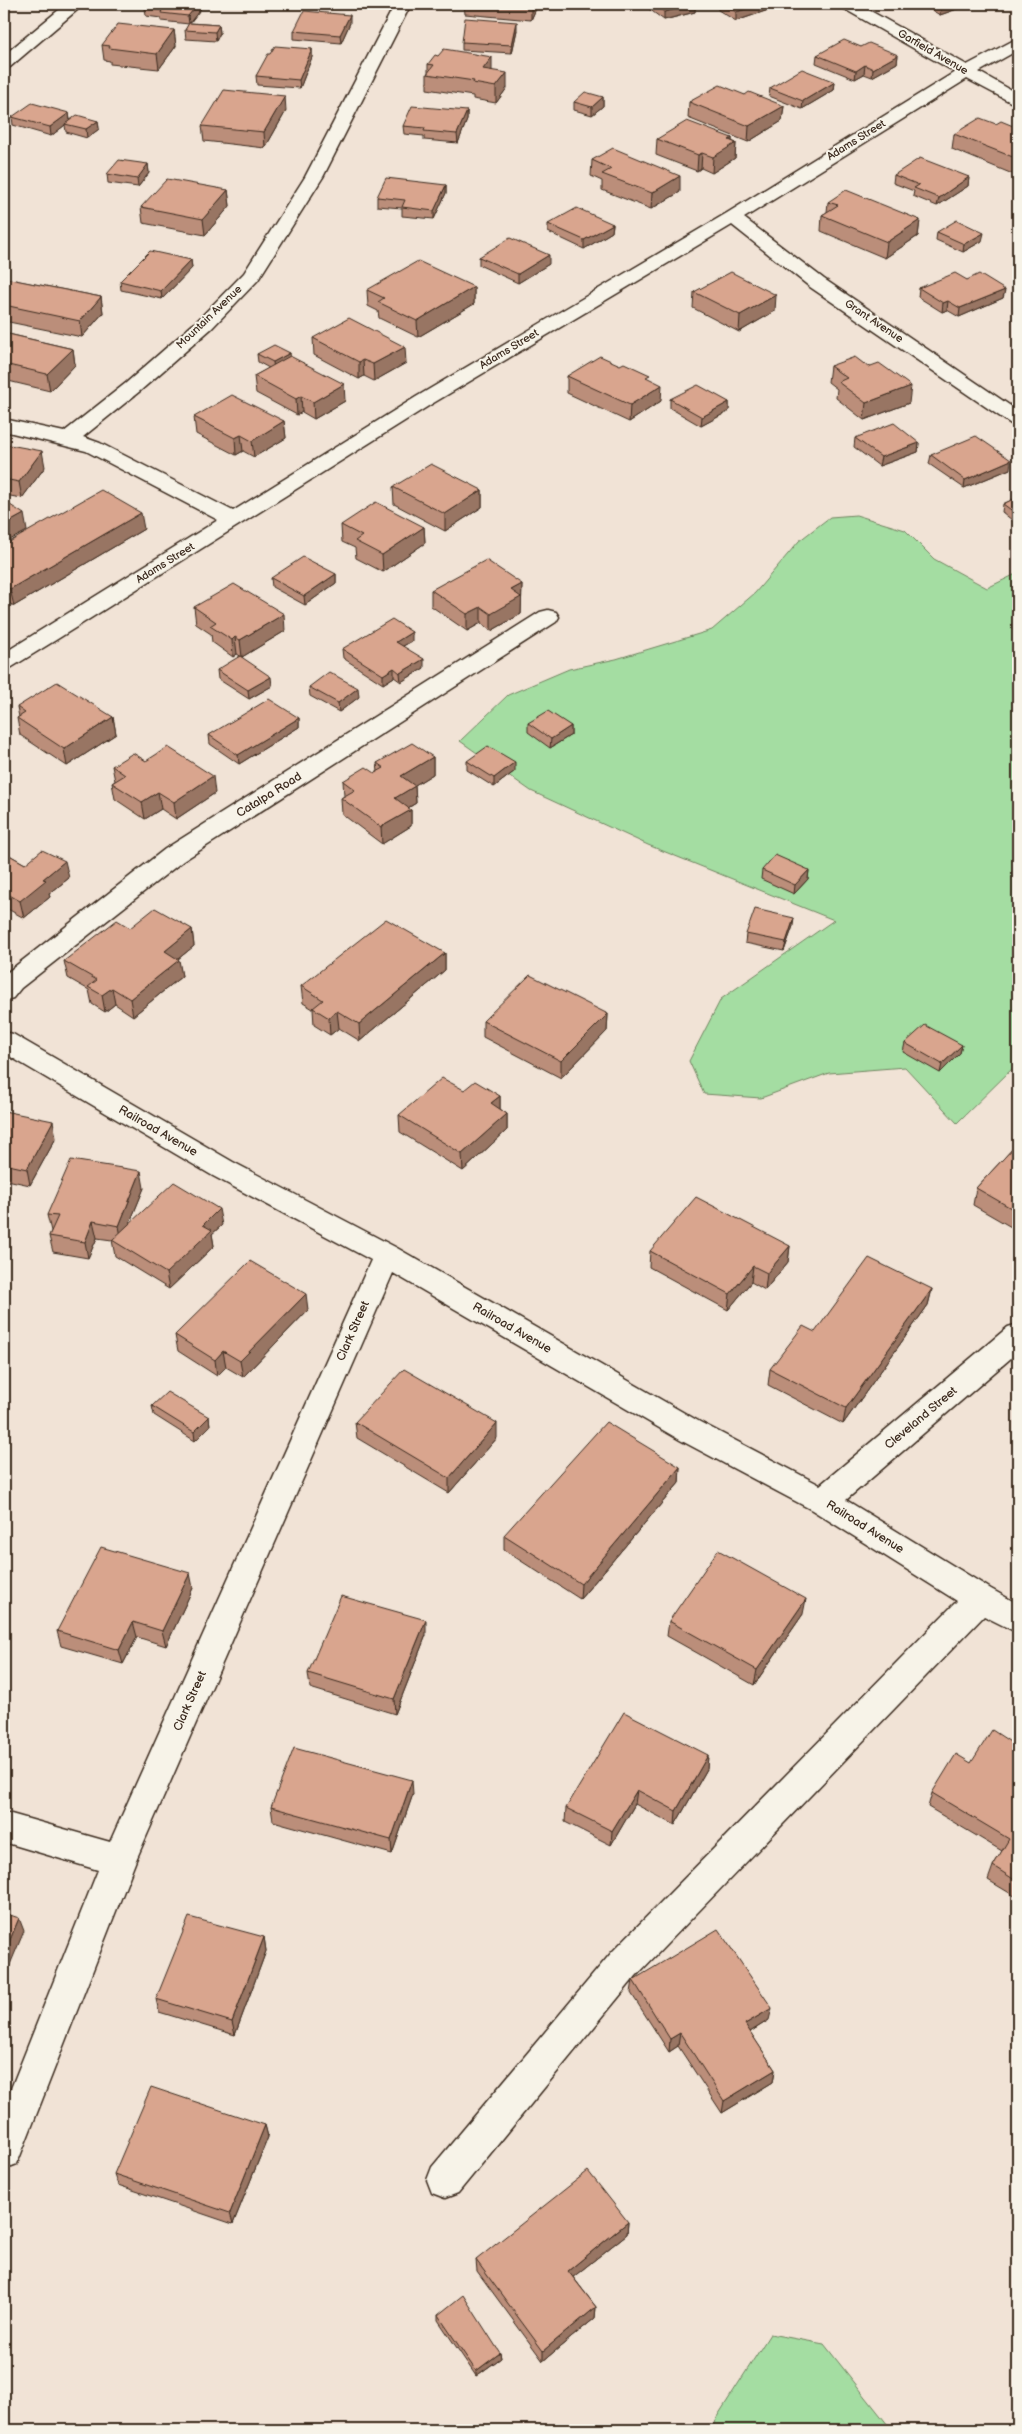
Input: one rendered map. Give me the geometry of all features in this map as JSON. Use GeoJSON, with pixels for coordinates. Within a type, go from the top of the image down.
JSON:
{"type":"FeatureCollection","features":[{"type":"Feature","properties":{"kind":"street"},"geometry":{"type":"LineString","coordinates":[[4,63],[76,4]]}},
{"type":"Feature","properties":{"kind":"street","name":"Mountain Avenue"},"geometry":{"type":"LineString","coordinates":[[68,439],[133,387],[205,324],[250,276],[314,177],[402,4]]}},
{"type":"Feature","properties":{"kind":"street","name":"Garfield Avenue"},"geometry":{"type":"LineString","coordinates":[[847,4],[1018,101]]}},
{"type":"Feature","properties":{"kind":"street","name":"Adams Street"},"geometry":{"type":"LineString","coordinates":[[4,662],[380,427],[648,266],[732,218],[967,72],[1018,43]]}},
{"type":"Feature","properties":{"kind":"street","name":"Grant Avenue"},"geometry":{"type":"LineString","coordinates":[[732,218],[817,283],[1018,420]]}},
{"type":"Feature","properties":{"kind":"street"},"geometry":{"type":"LineString","coordinates":[[4,425],[68,439],[93,447],[234,520]]}},
{"type":"Feature","properties":{"kind":"street","name":"Catalpa Road"},"geometry":{"type":"LineString","coordinates":[[4,992],[12,982],[174,855],[548,617]]}},
{"type":"Feature","properties":{"kind":"street","name":"Railroad Avenue"},"geometry":{"type":"LineString","coordinates":[[4,1041],[223,1169],[386,1256],[690,1431],[823,1501],[980,1599],[1018,1620]]}},
{"type":"Feature","properties":{"kind":"street","name":"Clark Street"},"geometry":{"type":"LineString","coordinates":[[4,2151],[119,1860],[386,1256]]}},
{"type":"Feature","properties":{"kind":"street","name":"Cleveland Street"},"geometry":{"type":"LineString","coordinates":[[823,1501],[1018,1335]]}},
{"type":"Feature","properties":{"kind":"street"},"geometry":{"type":"LineString","coordinates":[[446,2180],[624,1964],[980,1599]]}},
{"type":"Feature","properties":{"kind":"street"},"geometry":{"type":"LineString","coordinates":[[4,1827],[119,1860]]}},
{"type":"Feature","properties":{"kind":"green space"},"geometry":{"type":"Polygon","coordinates":[[[856,515],[905,530],[934,559],[987,588],[1018,573],[1018,1063],[957,1123],[905,1067],[829,1073],[761,1098],[704,1094],[689,1061],[721,999],[834,920],[648,845],[531,791],[460,741],[508,695],[569,669],[616,659],[712,630],[755,593],[799,541],[830,517],[856,515]]]}},
{"type":"Feature","properties":{"kind":"green space"},"geometry":{"type":"Polygon","coordinates":[[[770,2334],[824,2344],[892,2430],[712,2430],[715,2420],[770,2334]]]}},
{"type":"Feature","properties":{"kind":"building"},"geometry":{"type":"Polygon","coordinates":[[[149,4],[198,4],[188,16],[161,13],[162,10],[145,8],[149,4]]]}},
{"type":"Feature","properties":{"kind":"building"},"geometry":{"type":"Polygon","coordinates":[[[653,4],[695,4],[664,12],[653,4]]]}},
{"type":"Feature","properties":{"kind":"building"},"geometry":{"type":"Polygon","coordinates":[[[721,4],[762,4],[736,12],[721,4]]]}},
{"type":"Feature","properties":{"kind":"building"},"geometry":{"type":"Polygon","coordinates":[[[304,11],[350,15],[340,35],[294,31],[304,11]]]}},
{"type":"Feature","properties":{"kind":"building"},"geometry":{"type":"Polygon","coordinates":[[[465,18],[517,22],[512,45],[462,42],[465,18]]]}},
{"type":"Feature","properties":{"kind":"building"},"geometry":{"type":"Polygon","coordinates":[[[189,23],[219,25],[215,32],[185,30],[189,23]]]}},
{"type":"Feature","properties":{"kind":"building"},"geometry":{"type":"Polygon","coordinates":[[[118,24],[174,30],[157,54],[109,48],[110,46],[102,45],[118,24]]]}},
{"type":"Feature","properties":{"kind":"building"},"geometry":{"type":"Polygon","coordinates":[[[844,40],[861,47],[869,43],[898,55],[873,69],[865,65],[856,71],[817,55],[844,40]]]}},
{"type":"Feature","properties":{"kind":"building"},"geometry":{"type":"Polygon","coordinates":[[[275,46],[312,49],[299,80],[256,76],[268,54],[270,54],[275,46]]]}},
{"type":"Feature","properties":{"kind":"building"},"geometry":{"type":"Polygon","coordinates":[[[444,49],[492,57],[483,69],[507,73],[496,87],[473,83],[474,81],[427,74],[434,65],[428,64],[435,55],[438,56],[444,49]]]}},
{"type":"Feature","properties":{"kind":"building"},"geometry":{"type":"Polygon","coordinates":[[[802,69],[835,82],[803,101],[770,88],[802,69]]]}},
{"type":"Feature","properties":{"kind":"building"},"geometry":{"type":"Polygon","coordinates":[[[720,85],[745,95],[749,92],[784,106],[749,126],[689,102],[720,85]]]}},
{"type":"Feature","properties":{"kind":"building"},"geometry":{"type":"Polygon","coordinates":[[[224,90],[285,96],[264,132],[202,126],[224,90]]]}},
{"type":"Feature","properties":{"kind":"building"},"geometry":{"type":"Polygon","coordinates":[[[585,92],[603,97],[592,107],[574,102],[585,92]]]}},
{"type":"Feature","properties":{"kind":"building"},"geometry":{"type":"Polygon","coordinates":[[[32,103],[69,113],[50,127],[12,117],[32,103]]]}},
{"type":"Feature","properties":{"kind":"building"},"geometry":{"type":"Polygon","coordinates":[[[412,106],[467,111],[457,134],[424,131],[425,128],[403,126],[412,106]]]}},
{"type":"Feature","properties":{"kind":"building"},"geometry":{"type":"Polygon","coordinates":[[[77,115],[98,121],[86,129],[65,124],[77,115]]]}},
{"type":"Feature","properties":{"kind":"building"},"geometry":{"type":"Polygon","coordinates":[[[980,118],[996,124],[1001,121],[1018,128],[1018,159],[954,134],[980,118]]]}},
{"type":"Feature","properties":{"kind":"building"},"geometry":{"type":"Polygon","coordinates":[[[687,121],[732,138],[729,140],[736,143],[713,157],[702,153],[698,155],[657,139],[687,121]]]}},
{"type":"Feature","properties":{"kind":"building"},"geometry":{"type":"Polygon","coordinates":[[[613,148],[680,176],[652,193],[602,174],[611,169],[592,160],[613,148]]]}},
{"type":"Feature","properties":{"kind":"building"},"geometry":{"type":"Polygon","coordinates":[[[920,158],[969,177],[939,198],[914,188],[919,185],[894,175],[920,158]]]}},
{"type":"Feature","properties":{"kind":"building"},"geometry":{"type":"Polygon","coordinates":[[[119,160],[148,164],[137,179],[107,174],[119,160]]]}},
{"type":"Feature","properties":{"kind":"building"},"geometry":{"type":"Polygon","coordinates":[[[386,178],[446,185],[434,211],[402,207],[405,200],[377,197],[386,178]]]}},
{"type":"Feature","properties":{"kind":"building"},"geometry":{"type":"Polygon","coordinates":[[[167,179],[228,190],[203,219],[141,207],[167,179]]]}},
{"type":"Feature","properties":{"kind":"building"},"geometry":{"type":"Polygon","coordinates":[[[846,190],[920,220],[887,242],[822,215],[838,205],[828,202],[846,190]]]}},
{"type":"Feature","properties":{"kind":"building"},"geometry":{"type":"Polygon","coordinates":[[[577,208],[613,224],[584,240],[548,224],[577,208]]]}},
{"type":"Feature","properties":{"kind":"building"},"geometry":{"type":"Polygon","coordinates":[[[957,220],[984,233],[964,244],[937,232],[957,220]]]}},
{"type":"Feature","properties":{"kind":"building"},"geometry":{"type":"Polygon","coordinates":[[[510,238],[549,255],[518,274],[479,257],[510,238]]]}},
{"type":"Feature","properties":{"kind":"building"},"geometry":{"type":"Polygon","coordinates":[[[150,251],[191,260],[161,291],[120,281],[150,251]]]}},
{"type":"Feature","properties":{"kind":"building"},"geometry":{"type":"Polygon","coordinates":[[[418,261],[474,287],[417,321],[378,302],[384,298],[367,290],[418,261]]]}},
{"type":"Feature","properties":{"kind":"building"},"geometry":{"type":"Polygon","coordinates":[[[731,272],[776,295],[740,315],[694,292],[731,272]]]}},
{"type":"Feature","properties":{"kind":"building"},"geometry":{"type":"Polygon","coordinates":[[[955,273],[967,280],[979,274],[1005,290],[960,308],[948,301],[943,303],[919,288],[955,273]]]}},
{"type":"Feature","properties":{"kind":"building"},"geometry":{"type":"Polygon","coordinates":[[[4,278],[101,297],[80,321],[4,305],[4,278]]]}},
{"type":"Feature","properties":{"kind":"building"},"geometry":{"type":"Polygon","coordinates":[[[349,318],[405,347],[373,364],[363,360],[359,362],[313,338],[349,318]]]}},
{"type":"Feature","properties":{"kind":"building"},"geometry":{"type":"Polygon","coordinates":[[[4,333],[73,349],[47,374],[4,364],[4,333]]]}},
{"type":"Feature","properties":{"kind":"building"},"geometry":{"type":"Polygon","coordinates":[[[274,345],[290,353],[273,362],[257,354],[274,345]]]}},
{"type":"Feature","properties":{"kind":"building"},"geometry":{"type":"Polygon","coordinates":[[[290,356],[344,384],[313,402],[301,396],[296,399],[254,376],[290,356]]]}},
{"type":"Feature","properties":{"kind":"building"},"geometry":{"type":"Polygon","coordinates":[[[600,356],[620,365],[624,363],[650,375],[646,377],[662,385],[630,405],[567,376],[600,356]]]}},
{"type":"Feature","properties":{"kind":"building"},"geometry":{"type":"Polygon","coordinates":[[[855,357],[868,367],[879,363],[911,386],[866,403],[838,382],[847,378],[830,366],[855,357]]]}},
{"type":"Feature","properties":{"kind":"building"},"geometry":{"type":"Polygon","coordinates":[[[698,385],[729,402],[702,417],[670,399],[698,385]]]}},
{"type":"Feature","properties":{"kind":"building"},"geometry":{"type":"Polygon","coordinates":[[[232,395],[284,421],[252,441],[241,435],[235,438],[194,417],[232,395]]]}},
{"type":"Feature","properties":{"kind":"building"},"geometry":{"type":"Polygon","coordinates":[[[894,423],[919,443],[881,457],[855,438],[894,423]]]}},
{"type":"Feature","properties":{"kind":"building"},"geometry":{"type":"Polygon","coordinates":[[[976,436],[1011,460],[965,480],[931,455],[976,436]]]}},
{"type":"Feature","properties":{"kind":"building"},"geometry":{"type":"Polygon","coordinates":[[[4,444],[42,451],[19,482],[4,479],[4,444]]]}},
{"type":"Feature","properties":{"kind":"building"},"geometry":{"type":"Polygon","coordinates":[[[431,464],[482,490],[445,514],[393,487],[431,464]]]}},
{"type":"Feature","properties":{"kind":"building"},"geometry":{"type":"Polygon","coordinates":[[[101,490],[141,513],[10,589],[4,585],[4,545],[101,490]]]}},
{"type":"Feature","properties":{"kind":"building"},"geometry":{"type":"Polygon","coordinates":[[[1018,497],[1018,515],[1003,504],[1018,497]]]}},
{"type":"Feature","properties":{"kind":"building"},"geometry":{"type":"Polygon","coordinates":[[[4,501],[24,514],[4,525],[4,501]]]}},
{"type":"Feature","properties":{"kind":"building"},"geometry":{"type":"Polygon","coordinates":[[[376,502],[424,527],[382,555],[355,541],[362,536],[341,525],[376,502]]]}},
{"type":"Feature","properties":{"kind":"building"},"geometry":{"type":"Polygon","coordinates":[[[303,557],[336,574],[304,596],[271,578],[303,557]]]}},
{"type":"Feature","properties":{"kind":"building"},"geometry":{"type":"Polygon","coordinates":[[[486,560],[522,584],[511,590],[521,597],[491,614],[481,607],[467,614],[431,590],[486,560]]]}},
{"type":"Feature","properties":{"kind":"building"},"geometry":{"type":"Polygon","coordinates":[[[234,584],[284,614],[240,640],[235,637],[232,640],[210,626],[216,622],[194,607],[234,584]]]}},
{"type":"Feature","properties":{"kind":"building"},"geometry":{"type":"Polygon","coordinates":[[[392,619],[412,632],[396,642],[424,659],[400,673],[394,668],[383,675],[342,649],[392,619]]]}},
{"type":"Feature","properties":{"kind":"building"},"geometry":{"type":"Polygon","coordinates":[[[240,656],[271,677],[248,690],[217,670],[240,656]]]}},
{"type":"Feature","properties":{"kind":"building"},"geometry":{"type":"Polygon","coordinates":[[[329,672],[358,688],[338,703],[309,687],[329,672]]]}},
{"type":"Feature","properties":{"kind":"building"},"geometry":{"type":"Polygon","coordinates":[[[57,682],[113,717],[64,749],[17,718],[25,713],[17,707],[57,682]]]}},
{"type":"Feature","properties":{"kind":"building"},"geometry":{"type":"Polygon","coordinates":[[[269,699],[299,718],[238,755],[209,735],[269,699]]]}},
{"type":"Feature","properties":{"kind":"building"},"geometry":{"type":"Polygon","coordinates":[[[548,711],[571,726],[551,739],[528,723],[548,711]]]}},
{"type":"Feature","properties":{"kind":"building"},"geometry":{"type":"Polygon","coordinates":[[[412,743],[433,757],[401,776],[415,786],[395,798],[411,810],[381,827],[341,798],[355,790],[343,781],[366,767],[375,773],[384,768],[377,763],[412,743]]]}},
{"type":"Feature","properties":{"kind":"building"},"geometry":{"type":"Polygon","coordinates":[[[488,746],[515,762],[494,778],[467,761],[488,746]]]}},
{"type":"Feature","properties":{"kind":"building"},"geometry":{"type":"Polygon","coordinates":[[[168,747],[213,776],[174,802],[158,792],[142,802],[112,783],[125,775],[112,766],[133,753],[146,761],[168,747]]]}},
{"type":"Feature","properties":{"kind":"building"},"geometry":{"type":"Polygon","coordinates":[[[42,850],[65,861],[43,879],[46,880],[20,901],[4,892],[4,852],[25,864],[42,850]]]}},
{"type":"Feature","properties":{"kind":"building"},"geometry":{"type":"Polygon","coordinates":[[[775,855],[809,870],[795,885],[762,870],[775,855]]]}},
{"type":"Feature","properties":{"kind":"building"},"geometry":{"type":"Polygon","coordinates":[[[155,908],[192,929],[165,951],[179,960],[130,999],[112,988],[102,995],[88,987],[97,980],[64,961],[117,920],[130,928],[155,908]]]}},
{"type":"Feature","properties":{"kind":"building"},"geometry":{"type":"Polygon","coordinates":[[[755,909],[794,918],[786,942],[746,934],[755,909]]]}},
{"type":"Feature","properties":{"kind":"building"},"geometry":{"type":"Polygon","coordinates":[[[386,919],[445,953],[359,1024],[337,1011],[329,1018],[313,1008],[323,1000],[301,986],[386,919]]]}},
{"type":"Feature","properties":{"kind":"building"},"geometry":{"type":"Polygon","coordinates":[[[530,975],[608,1014],[561,1061],[483,1021],[530,975]]]}},
{"type":"Feature","properties":{"kind":"building"},"geometry":{"type":"Polygon","coordinates":[[[925,1025],[962,1045],[942,1064],[905,1043],[925,1025]]]}},
{"type":"Feature","properties":{"kind":"building"},"geometry":{"type":"Polygon","coordinates":[[[442,1078],[464,1090],[475,1081],[500,1096],[491,1103],[507,1114],[462,1154],[399,1115],[442,1078]]]}},
{"type":"Feature","properties":{"kind":"building"},"geometry":{"type":"Polygon","coordinates":[[[4,1111],[53,1121],[27,1169],[4,1164],[4,1111]]]}},
{"type":"Feature","properties":{"kind":"building"},"geometry":{"type":"Polygon","coordinates":[[[1018,1143],[1018,1212],[976,1188],[1018,1143]]]}},
{"type":"Feature","properties":{"kind":"building"},"geometry":{"type":"Polygon","coordinates":[[[71,1160],[141,1171],[119,1226],[93,1221],[85,1242],[49,1236],[58,1216],[47,1215],[71,1160]]]}},
{"type":"Feature","properties":{"kind":"building"},"geometry":{"type":"Polygon","coordinates":[[[174,1182],[219,1209],[203,1225],[212,1230],[166,1273],[112,1240],[174,1182]]]}},
{"type":"Feature","properties":{"kind":"building"},"geometry":{"type":"Polygon","coordinates":[[[696,1197],[790,1246],[767,1273],[753,1266],[730,1294],[650,1251],[696,1197]]]}},
{"type":"Feature","properties":{"kind":"building"},"geometry":{"type":"Polygon","coordinates":[[[869,1258],[932,1289],[846,1408],[770,1369],[803,1326],[815,1332],[869,1258]]]}},
{"type":"Feature","properties":{"kind":"building"},"geometry":{"type":"Polygon","coordinates":[[[250,1261],[306,1294],[240,1361],[223,1351],[215,1360],[175,1335],[250,1261]]]}},
{"type":"Feature","properties":{"kind":"building"},"geometry":{"type":"Polygon","coordinates":[[[404,1369],[497,1423],[449,1478],[355,1422],[404,1369]]]}},
{"type":"Feature","properties":{"kind":"building"},"geometry":{"type":"Polygon","coordinates":[[[167,1392],[209,1417],[194,1432],[152,1406],[167,1392]]]}},
{"type":"Feature","properties":{"kind":"building"},"geometry":{"type":"Polygon","coordinates":[[[606,1422],[680,1467],[581,1584],[504,1535],[606,1422]]]}},
{"type":"Feature","properties":{"kind":"building"},"geometry":{"type":"Polygon","coordinates":[[[101,1547],[190,1573],[162,1631],[133,1622],[119,1650],[57,1631],[101,1547]]]}},
{"type":"Feature","properties":{"kind":"building"},"geometry":{"type":"Polygon","coordinates":[[[718,1550],[806,1599],[757,1670],[669,1621],[718,1550]]]}},
{"type":"Feature","properties":{"kind":"building"},"geometry":{"type":"Polygon","coordinates":[[[341,1596],[426,1620],[394,1699],[308,1673],[341,1596]]]}},
{"type":"Feature","properties":{"kind":"building"},"geometry":{"type":"Polygon","coordinates":[[[624,1712],[708,1755],[676,1811],[637,1790],[612,1831],[566,1808],[624,1712]]]}},
{"type":"Feature","properties":{"kind":"building"},"geometry":{"type":"Polygon","coordinates":[[[992,1730],[1018,1747],[1018,1882],[993,1866],[1009,1839],[932,1793],[956,1754],[971,1763],[992,1730]]]}},
{"type":"Feature","properties":{"kind":"building"},"geometry":{"type":"Polygon","coordinates":[[[294,1748],[412,1780],[391,1840],[271,1807],[294,1748]]]}},
{"type":"Feature","properties":{"kind":"building"},"geometry":{"type":"Polygon","coordinates":[[[4,1913],[19,1918],[4,1954],[4,1913]]]}},
{"type":"Feature","properties":{"kind":"building"},"geometry":{"type":"Polygon","coordinates":[[[189,1917],[264,1937],[232,2022],[156,1999],[189,1917]]]}},
{"type":"Feature","properties":{"kind":"building"},"geometry":{"type":"Polygon","coordinates":[[[718,1929],[772,2008],[745,2024],[775,2070],[724,2101],[680,2033],[670,2039],[633,1980],[718,1929]]]}},
{"type":"Feature","properties":{"kind":"building"},"geometry":{"type":"Polygon","coordinates":[[[151,2087],[265,2125],[230,2213],[114,2174],[151,2087]]]}},
{"type":"Feature","properties":{"kind":"building"},"geometry":{"type":"Polygon","coordinates":[[[588,2171],[628,2222],[568,2271],[596,2307],[543,2351],[476,2260],[588,2171]]]}},
{"type":"Feature","properties":{"kind":"building"},"geometry":{"type":"Polygon","coordinates":[[[463,2295],[500,2353],[476,2371],[438,2315],[463,2295]]]}}]}
